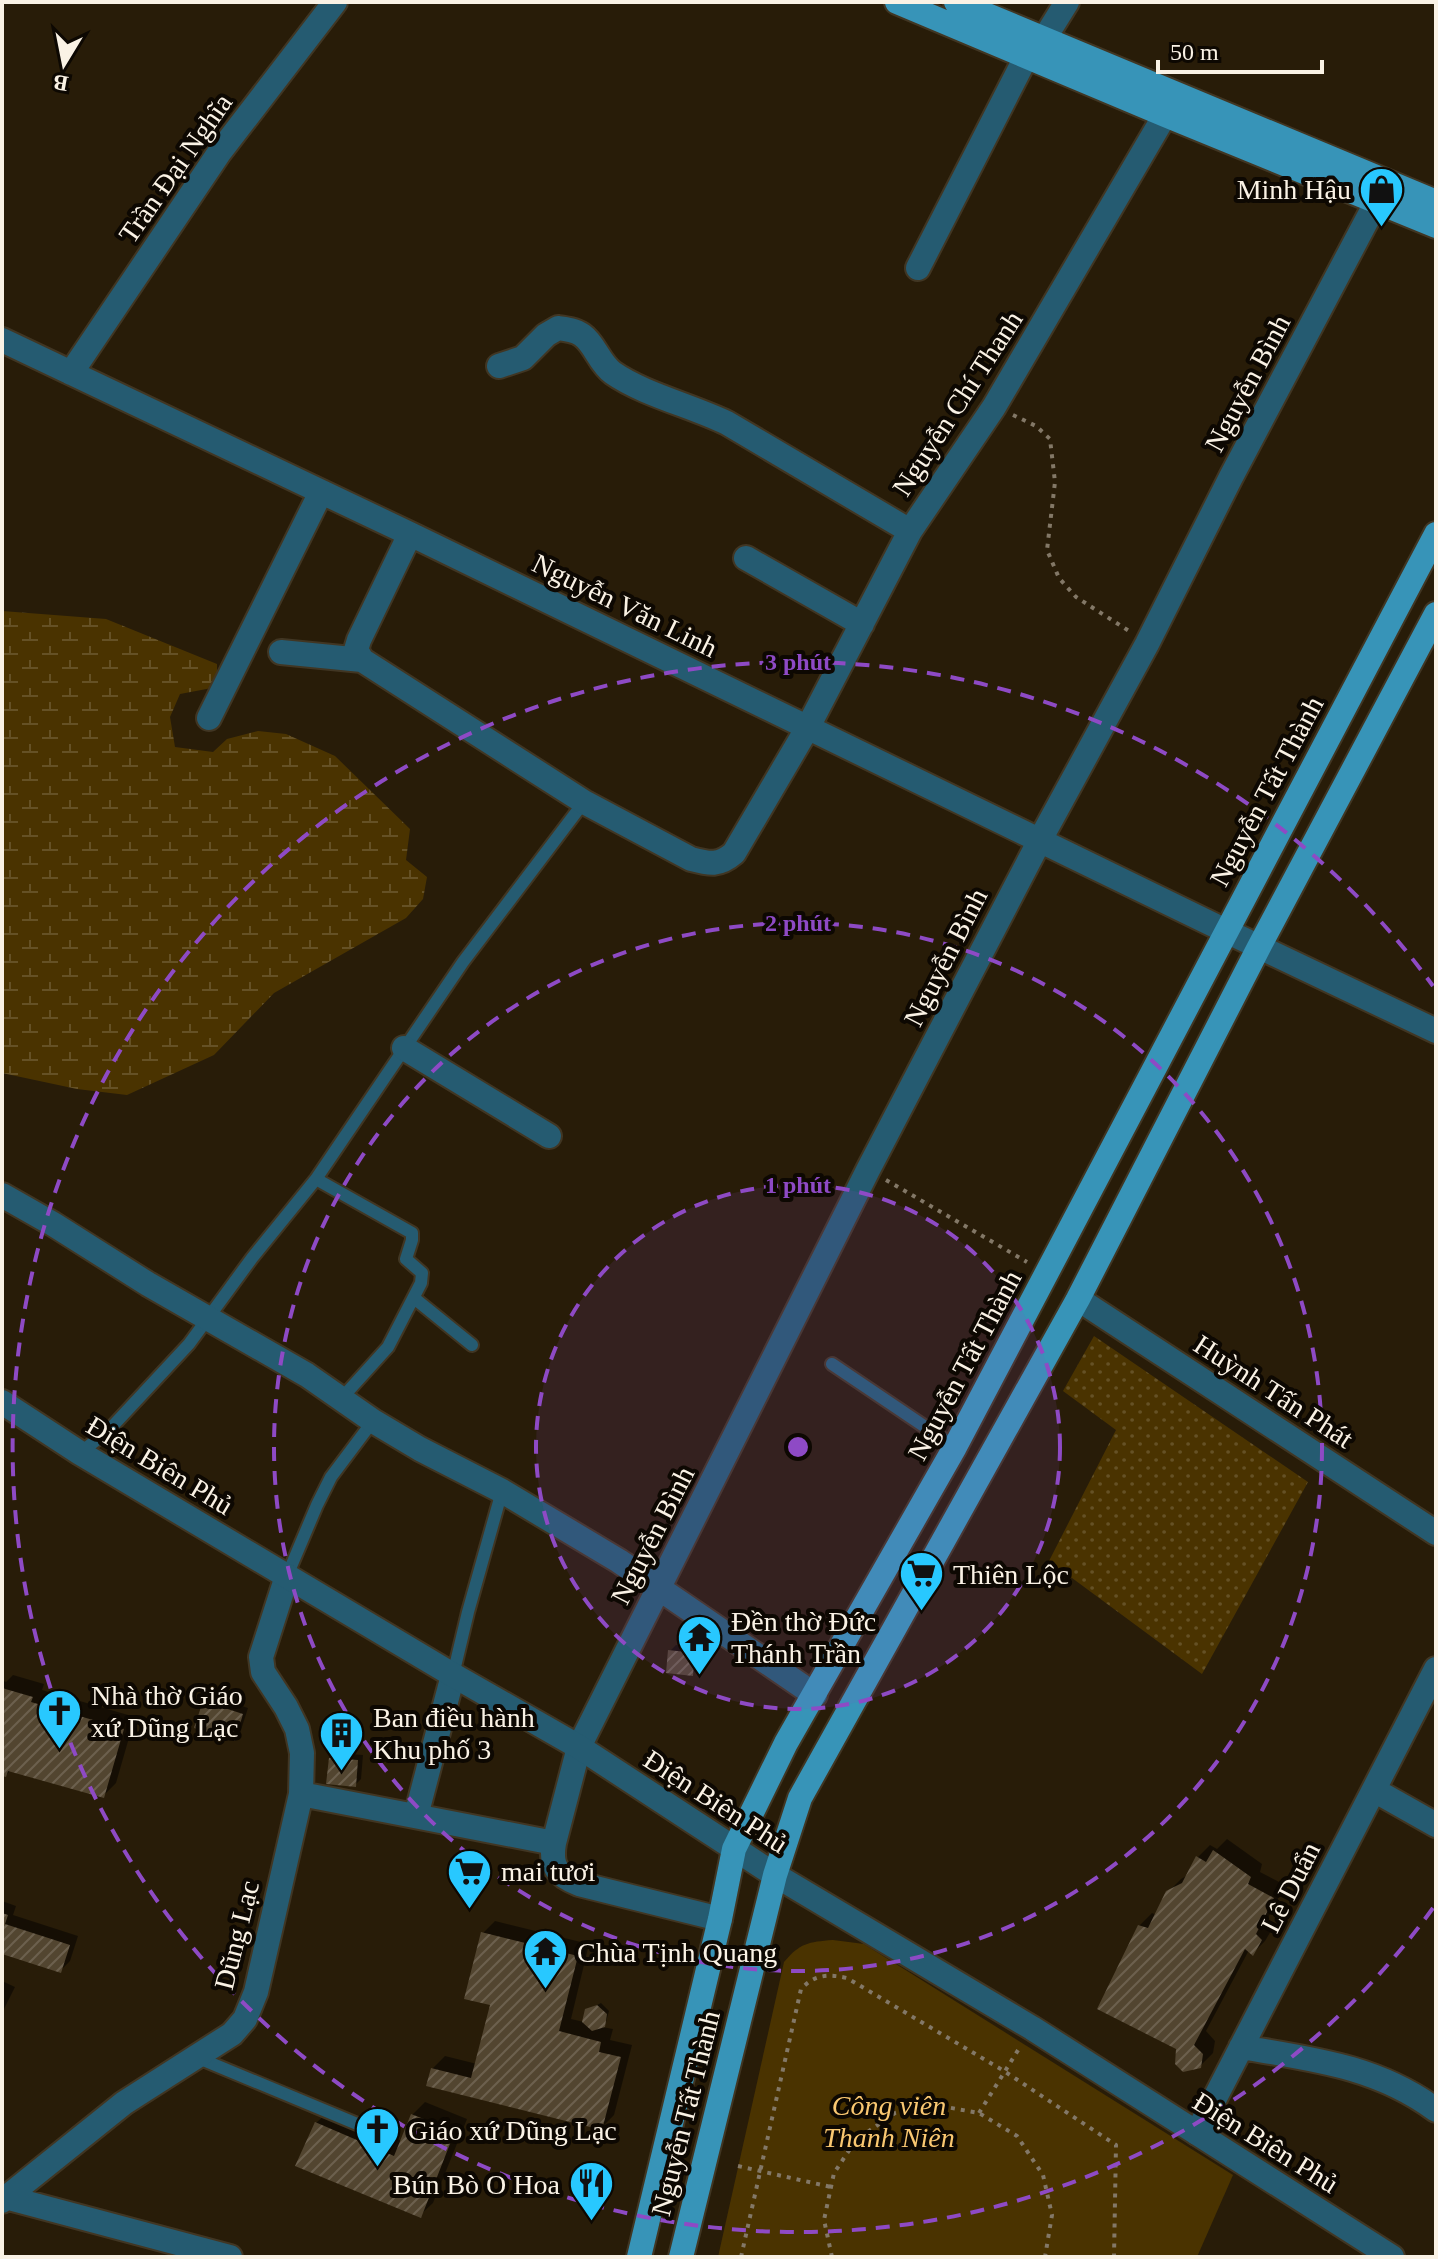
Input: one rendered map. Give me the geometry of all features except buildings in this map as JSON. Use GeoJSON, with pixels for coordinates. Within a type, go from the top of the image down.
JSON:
{"type":"FeatureCollection","features":[{"type":"Feature","properties":{"kind":"main road"},"geometry":{"type":"LineString","coordinates":[[897,2],[1436,226]]}},
{"type":"Feature","properties":{"kind":"main road"},"geometry":{"type":"LineString","coordinates":[[956,2],[1436,202]]}},
{"type":"Feature","properties":{"kind":"main road","name":"Nguyễn Tất Thành"},"geometry":{"type":"LineString","coordinates":[[639,2257],[734,1849],[786,1743],[955,1447],[1436,534]]}},
{"type":"Feature","properties":{"kind":"main road","name":"Nguyễn Tất Thành"},"geometry":{"type":"LineString","coordinates":[[681,2257],[775,1875],[800,1798],[1078,1299],[1259,947],[1436,614]]}},
{"type":"Feature","properties":{"kind":"street","name":"Trần Đại Nghĩa"},"geometry":{"type":"LineString","coordinates":[[71,373],[219,153],[335,2]]}},
{"type":"Feature","properties":{"kind":"street"},"geometry":{"type":"LineString","coordinates":[[1044,39],[1067,2]]}},
{"type":"Feature","properties":{"kind":"street"},"geometry":{"type":"LineString","coordinates":[[918,268],[1026,57]]}},
{"type":"Feature","properties":{"kind":"street","name":"Nguyễn Chí Thanh"},"geometry":{"type":"LineString","coordinates":[[584,802],[691,859],[707,863],[724,862],[734,853],[808,727],[910,531],[994,407],[1165,115]]}},
{"type":"Feature","properties":{"kind":"street","name":"Nguyễn Bình"},"geometry":{"type":"LineString","coordinates":[[554,1843],[579,1747],[868,1170],[1377,201]]}},
{"type":"Feature","properties":{"kind":"street"},"geometry":{"type":"LineString","coordinates":[[499,366],[523,358],[546,335],[558,328],[583,335],[606,367],[617,376],[727,423],[910,531]]}},
{"type":"Feature","properties":{"kind":"street","name":"Nguyễn Văn Linh"},"geometry":{"type":"LineString","coordinates":[[7,350],[71,373],[410,534],[1436,1031]]}},
{"type":"Feature","properties":{"kind":"street"},"geometry":{"type":"LineString","coordinates":[[209,718],[321,492]]}},
{"type":"Feature","properties":{"kind":"street"},"geometry":{"type":"LineString","coordinates":[[410,534],[359,640],[356,650],[362,660],[584,802]]}},
{"type":"Feature","properties":{"kind":"street"},"geometry":{"type":"LineString","coordinates":[[746,558],[862,624]]}},
{"type":"Feature","properties":{"kind":"street"},"geometry":{"type":"LineString","coordinates":[[281,652],[362,660]]}},
{"type":"Feature","properties":{"kind":"street"},"geometry":{"type":"LineString","coordinates":[[404,1048],[549,1136]]}},
{"type":"Feature","properties":{"kind":"street"},"geometry":{"type":"LineString","coordinates":[[2,1195],[307,1375],[420,1449],[502,1491],[619,1561],[815,1695]]}},
{"type":"Feature","properties":{"kind":"street","name":"Huỳnh Tấn Phát"},"geometry":{"type":"LineString","coordinates":[[1078,1299],[1436,1533]]}},
{"type":"Feature","properties":{"kind":"street","name":"Điện Biên Phủ"},"geometry":{"type":"LineString","coordinates":[[2,1402],[80,1453],[579,1747],[775,1875],[1032,2028],[1392,2257]]}},
{"type":"Feature","properties":{"kind":"street","name":"Dũng Lạc"},"geometry":{"type":"LineString","coordinates":[[4,2199],[124,2103],[232,2034],[245,2019],[256,1992],[301,1794],[302,1753],[297,1729],[263,1672],[261,1657],[287,1576]]}},
{"type":"Feature","properties":{"kind":"street","name":"Lê Duẩn"},"geometry":{"type":"LineString","coordinates":[[1197,2133],[1436,1669]]}},
{"type":"Feature","properties":{"kind":"street"},"geometry":{"type":"LineString","coordinates":[[416,1816],[453,1675]]}},
{"type":"Feature","properties":{"kind":"street"},"geometry":{"type":"LineString","coordinates":[[1374,1790],[1436,1825]]}},
{"type":"Feature","properties":{"kind":"street"},"geometry":{"type":"LineString","coordinates":[[301,1794],[554,1843],[552,1857],[555,1869],[567,1879],[720,1919]]}},
{"type":"Feature","properties":{"kind":"street"},"geometry":{"type":"LineString","coordinates":[[1241,2047],[1341,2065],[1393,2084],[1436,2110]]}},
{"type":"Feature","properties":{"kind":"street"},"geometry":{"type":"LineString","coordinates":[[4,2199],[230,2257]]}},
{"type":"Feature","properties":{"kind":"lane"},"geometry":{"type":"LineString","coordinates":[[80,1453],[138,1401],[189,1344],[252,1258],[316,1179],[463,962],[584,802]]}},
{"type":"Feature","properties":{"kind":"lane"},"geometry":{"type":"LineString","coordinates":[[316,1179],[412,1233],[406,1259],[422,1273],[421,1283],[388,1347],[341,1399]]}},
{"type":"Feature","properties":{"kind":"lane"},"geometry":{"type":"LineString","coordinates":[[414,1298],[472,1345]]}},
{"type":"Feature","properties":{"kind":"lane"},"geometry":{"type":"LineString","coordinates":[[832,1364],[955,1447]]}},
{"type":"Feature","properties":{"kind":"lane"},"geometry":{"type":"LineString","coordinates":[[287,1576],[331,1477],[373,1421]]}},
{"type":"Feature","properties":{"kind":"lane"},"geometry":{"type":"LineString","coordinates":[[453,1675],[502,1491]]}},
{"type":"Feature","properties":{"kind":"lane"},"geometry":{"type":"LineString","coordinates":[[196,2057],[386,2136]]}},
{"type":"Feature","properties":{"kind":"path"},"geometry":{"type":"LineString","coordinates":[[994,407],[1036,426],[1050,439],[1055,482],[1047,550],[1059,578],[1076,597],[1147,644]]}},
{"type":"Feature","properties":{"kind":"path"},"geometry":{"type":"LineString","coordinates":[[868,1170],[1047,1273]]}},
{"type":"Feature","properties":{"kind":"path"},"geometry":{"type":"LineString","coordinates":[[741,2257],[801,1989],[809,1980],[831,1975],[847,1978],[1004,2071],[1116,2145],[1114,2257]]}},
{"type":"Feature","properties":{"kind":"path"},"geometry":{"type":"LineString","coordinates":[[979,2113],[1032,2028]]}},
{"type":"Feature","properties":{"kind":"path"},"geometry":{"type":"LineString","coordinates":[[832,2257],[824,2220],[834,2173],[856,2140],[895,2113],[935,2105],[979,2113],[1017,2136],[1043,2175],[1052,2215],[1045,2257]]}},
{"type":"Feature","properties":{"kind":"path"},"geometry":{"type":"LineString","coordinates":[[738,2166],[831,2187]]}},
{"type":"Feature","properties":{"kind":"green space"},"geometry":{"type":"Polygon","coordinates":[[[2,611],[106,619],[217,664],[217,687],[180,694],[170,717],[175,747],[213,752],[227,739],[258,731],[286,734],[335,756],[410,829],[406,860],[427,877],[423,899],[406,918],[274,993],[214,1055],[127,1095],[77,1089],[2,1073],[2,611]]]}},
{"type":"Feature","properties":{"kind":"green space"},"geometry":{"type":"Polygon","coordinates":[[[1094,1336],[1308,1482],[1202,1674],[1049,1561],[1116,1430],[1063,1391],[1094,1336]]]}},
{"type":"Feature","properties":{"kind":"green space","name":"Công viên Thanh Niên"},"geometry":{"type":"Polygon","coordinates":[[[833,1940],[864,1944],[1233,2175],[1197,2257],[718,2257],[784,1962],[805,1945],[833,1940]]]}},
{"type":"Feature","properties":{"kind":"place","name":"Minh Hậu"},"geometry":{"type":"Point","coordinates":[1382,228]}},
{"type":"Feature","properties":{"kind":"place","name":"Thiên Lộc"},"geometry":{"type":"Point","coordinates":[922,1613]}},
{"type":"Feature","properties":{"kind":"place","name":"Đền thờ Đức Thánh Trần"},"geometry":{"type":"Point","coordinates":[700,1676]}},
{"type":"Feature","properties":{"kind":"place","name":"Nhà thờ Giáo xứ Dũng Lạc"},"geometry":{"type":"Point","coordinates":[60,1750]}},
{"type":"Feature","properties":{"kind":"place","name":"Ban điều hành Khu phố 3"},"geometry":{"type":"Point","coordinates":[342,1772]}},
{"type":"Feature","properties":{"kind":"place","name":"mai tươi"},"geometry":{"type":"Point","coordinates":[470,1910]}},
{"type":"Feature","properties":{"kind":"place","name":"Chùa Tịnh Quang"},"geometry":{"type":"Point","coordinates":[546,1991]}},
{"type":"Feature","properties":{"kind":"place","name":"Giáo xứ Dũng Lạc"},"geometry":{"type":"Point","coordinates":[377,2169]}},
{"type":"Feature","properties":{"kind":"place","name":"Bún Bò O Hoa"},"geometry":{"type":"Point","coordinates":[591,2223]}}]}
